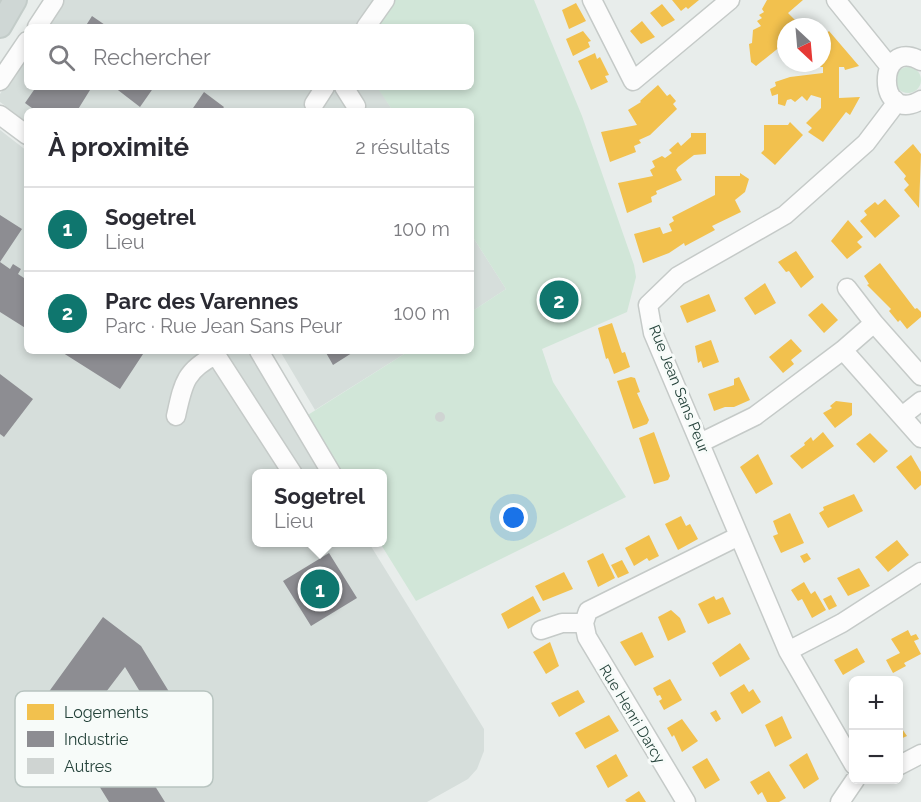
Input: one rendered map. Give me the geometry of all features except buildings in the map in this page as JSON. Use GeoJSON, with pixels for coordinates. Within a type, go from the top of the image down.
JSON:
{"type":"FeatureCollection","features":[{"type":"Feature","properties":{"kind":"main road"},"geometry":{"type":"LineString","coordinates":[[0,26],[15,0]]}},
{"type":"Feature","properties":{"kind":"street"},"geometry":{"type":"LineString","coordinates":[[368,24],[385,0]]}},
{"type":"Feature","properties":{"kind":"street"},"geometry":{"type":"LineString","coordinates":[[592,0],[633,81],[730,0]]}},
{"type":"Feature","properties":{"kind":"street"},"geometry":{"type":"LineString","coordinates":[[836,0],[890,66]]}},
{"type":"Feature","properties":{"kind":"street"},"geometry":{"type":"LineString","coordinates":[[39,24],[54,1]]}},
{"type":"Feature","properties":{"kind":"street"},"geometry":{"type":"LineString","coordinates":[[0,81],[24,45]]}},
{"type":"Feature","properties":{"kind":"street"},"geometry":{"type":"LineString","coordinates":[[921,61],[910,57],[902,58],[890,66],[886,73],[886,88],[895,100],[909,104],[921,100]]}},
{"type":"Feature","properties":{"kind":"street"},"geometry":{"type":"LineString","coordinates":[[314,104],[324,90]]}},
{"type":"Feature","properties":{"kind":"street"},"geometry":{"type":"LineString","coordinates":[[346,90],[356,106]]}},
{"type":"Feature","properties":{"kind":"street","name":"Rue Jean Sans Peur"},"geometry":{"type":"LineString","coordinates":[[849,756],[788,651],[653,333],[648,305],[678,276],[785,215],[866,143],[894,106],[895,100]]}},
{"type":"Feature","properties":{"kind":"street"},"geometry":{"type":"LineString","coordinates":[[0,115],[24,133]]}},
{"type":"Feature","properties":{"kind":"street"},"geometry":{"type":"LineString","coordinates":[[847,288],[921,376]]}},
{"type":"Feature","properties":{"kind":"street"},"geometry":{"type":"LineString","coordinates":[[700,443],[755,416],[843,350],[874,322]]}},
{"type":"Feature","properties":{"kind":"street"},"geometry":{"type":"LineString","coordinates":[[843,350],[921,438]]}},
{"type":"Feature","properties":{"kind":"street"},"geometry":{"type":"LineString","coordinates":[[176,416],[182,388],[195,365],[214,354]]}},
{"type":"Feature","properties":{"kind":"street"},"geometry":{"type":"LineString","coordinates":[[217,354],[290,469]]}},
{"type":"Feature","properties":{"kind":"street"},"geometry":{"type":"LineString","coordinates":[[261,354],[329,469]]}},
{"type":"Feature","properties":{"kind":"street"},"geometry":{"type":"LineString","coordinates":[[902,416],[921,400]]}},
{"type":"Feature","properties":{"kind":"street"},"geometry":{"type":"LineString","coordinates":[[541,630],[562,623],[584,623],[588,611],[739,536]]}},
{"type":"Feature","properties":{"kind":"street"},"geometry":{"type":"LineString","coordinates":[[788,651],[861,611],[921,572]]}},
{"type":"Feature","properties":{"kind":"street","name":"Rue Henri Darcy"},"geometry":{"type":"LineString","coordinates":[[584,623],[587,637],[602,665],[686,802]]}},
{"type":"Feature","properties":{"kind":"street"},"geometry":{"type":"LineString","coordinates":[[903,763],[921,754]]}},
{"type":"Feature","properties":{"kind":"street"},"geometry":{"type":"LineString","coordinates":[[840,802],[852,784]]}},
{"type":"Feature","properties":{"kind":"shaded area"},"geometry":{"type":"Polygon","coordinates":[[[63,0],[374,0],[357,24],[47,24],[63,0]]]}},
{"type":"Feature","properties":{"kind":"shaded area"},"geometry":{"type":"Polygon","coordinates":[[[24,58],[24,90],[380,90],[391,108],[24,108],[24,120],[0,102],[0,94],[24,58]]]}},
{"type":"Feature","properties":{"kind":"shaded area"},"geometry":{"type":"Polygon","coordinates":[[[0,130],[24,149],[24,354],[253,354],[325,469],[252,469],[252,547],[371,547],[484,729],[484,751],[477,769],[468,779],[427,802],[0,802],[0,130]]]}},
{"type":"Feature","properties":{"kind":"shaded area"},"geometry":{"type":"Polygon","coordinates":[[[474,239],[506,289],[474,310],[474,239]]]}},
{"type":"Feature","properties":{"kind":"shaded area"},"geometry":{"type":"Polygon","coordinates":[[[282,354],[404,354],[315,410],[282,354]]]}},
{"type":"Feature","properties":{"kind":"green space"},"geometry":{"type":"Polygon","coordinates":[[[394,0],[534,0],[582,116],[634,265],[636,277],[627,312],[542,349],[553,382],[626,497],[416,601],[382,547],[387,547],[387,469],[335,469],[303,418],[404,354],[474,354],[474,310],[506,289],[474,239],[474,108],[391,108],[379,90],[474,90],[474,24],[377,24],[394,0]]]}},
{"type":"Feature","properties":{"kind":"green space"},"geometry":{"type":"Polygon","coordinates":[[[908,67],[917,71],[921,80],[917,89],[908,93],[899,89],[895,80],[899,71],[908,67]]]}},
{"type":"Feature","properties":{"kind":"place","name":"Parc des Varennes"},"geometry":{"type":"Point","coordinates":[559,300]}},
{"type":"Feature","properties":{"kind":"place","name":"Sogetrel"},"geometry":{"type":"Point","coordinates":[320,589]}}]}
